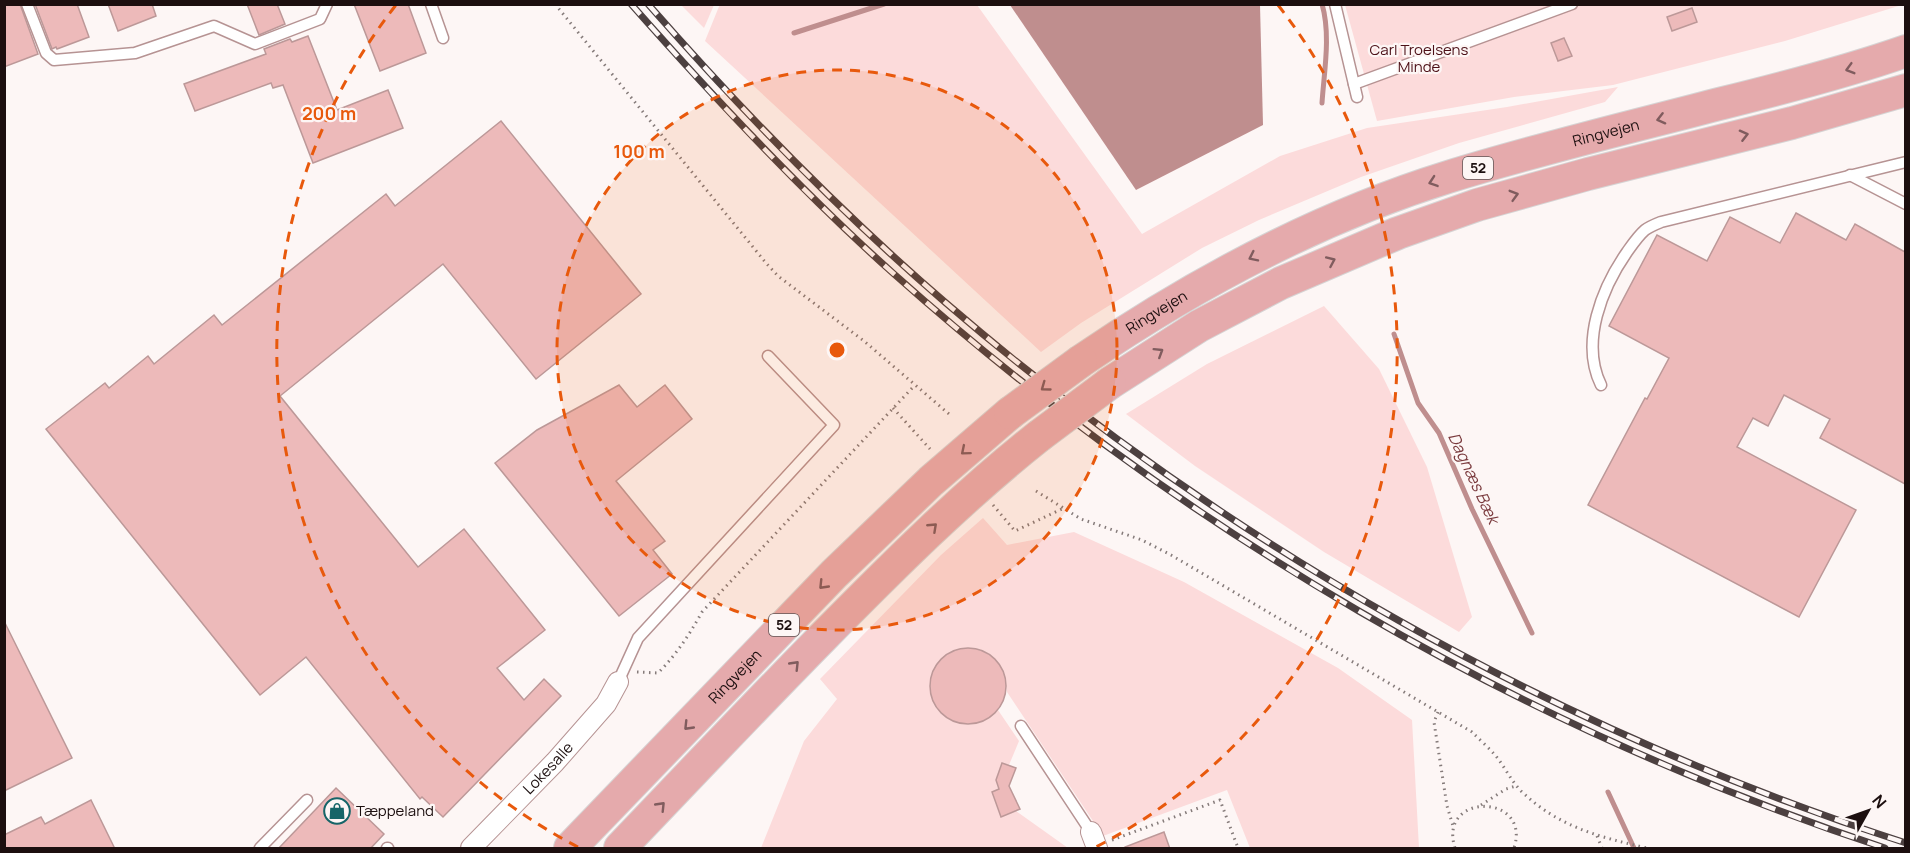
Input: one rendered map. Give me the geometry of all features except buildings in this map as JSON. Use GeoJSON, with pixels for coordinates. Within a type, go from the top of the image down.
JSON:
{"type":"FeatureCollection","features":[{"type":"Feature","properties":{"kind":"main road","name":"Ringvejen"},"geometry":{"type":"LineString","coordinates":[[570,849],[834,574],[931,480],[1010,414],[1081,361],[1170,303],[1244,262],[1332,220],[1392,196],[1553,146],[1778,89],[1905,51]]}},
{"type":"Feature","properties":{"kind":"main road","name":"52"},"geometry":{"type":"LineString","coordinates":[[620,849],[795,665],[910,550],[990,475],[1110,383],[1199,326],[1281,283],[1398,233],[1477,205],[1588,174],[1792,123],[1905,90]]}},
{"type":"Feature","properties":{"kind":"street","name":"Lokesalle"},"geometry":{"type":"LineString","coordinates":[[471,849],[555,762],[606,704],[621,677]]}},
{"type":"Feature","properties":{"kind":"lane"},"geometry":{"type":"LineString","coordinates":[[27,4],[46,53],[54,60],[135,53],[214,26],[255,44],[320,19],[327,4]]}},
{"type":"Feature","properties":{"kind":"lane"},"geometry":{"type":"LineString","coordinates":[[431,4],[443,38]]}},
{"type":"Feature","properties":{"kind":"lane"},"geometry":{"type":"LineString","coordinates":[[1335,4],[1358,97]]}},
{"type":"Feature","properties":{"kind":"lane"},"geometry":{"type":"LineString","coordinates":[[1354,84],[1572,4]]}},
{"type":"Feature","properties":{"kind":"lane"},"geometry":{"type":"LineString","coordinates":[[1601,385],[1595,372],[1592,353],[1601,300],[1614,270],[1645,230],[1672,219],[1905,162]]}},
{"type":"Feature","properties":{"kind":"lane"},"geometry":{"type":"LineString","coordinates":[[1850,175],[1905,204]]}},
{"type":"Feature","properties":{"kind":"lane"},"geometry":{"type":"LineString","coordinates":[[621,677],[638,638],[834,425],[768,356]]}},
{"type":"Feature","properties":{"kind":"lane"},"geometry":{"type":"LineString","coordinates":[[1022,726],[1095,842]]}},
{"type":"Feature","properties":{"kind":"lane"},"geometry":{"type":"LineString","coordinates":[[260,849],[307,800]]}},
{"type":"Feature","properties":{"kind":"path"},"geometry":{"type":"LineString","coordinates":[[555,4],[778,276],[864,341],[949,414]]}},
{"type":"Feature","properties":{"kind":"path"},"geometry":{"type":"LineString","coordinates":[[621,677],[658,673],[687,640],[702,612],[915,385]]}},
{"type":"Feature","properties":{"kind":"path"},"geometry":{"type":"LineString","coordinates":[[893,408],[933,452]]}},
{"type":"Feature","properties":{"kind":"path"},"geometry":{"type":"LineString","coordinates":[[1036,490],[1081,519],[1142,540],[1472,732],[1495,754],[1516,786],[1552,815],[1579,830],[1647,849]]}},
{"type":"Feature","properties":{"kind":"path"},"geometry":{"type":"LineString","coordinates":[[990,502],[1015,531],[1064,508]]}},
{"type":"Feature","properties":{"kind":"path"},"geometry":{"type":"LineString","coordinates":[[1438,712],[1434,722],[1447,806],[1454,828],[1455,849]]}},
{"type":"Feature","properties":{"kind":"path"},"geometry":{"type":"LineString","coordinates":[[1454,828],[1464,813],[1480,806],[1506,789],[1516,786]]}},
{"type":"Feature","properties":{"kind":"path"},"geometry":{"type":"LineString","coordinates":[[1095,842],[1220,800],[1239,849]]}},
{"type":"Feature","properties":{"kind":"path"},"geometry":{"type":"LineString","coordinates":[[1480,806],[1497,808],[1511,819],[1516,836],[1514,849]]}},
{"type":"Feature","properties":{"kind":"path"},"geometry":{"type":"LineString","coordinates":[[1597,836],[1602,849]]}},
{"type":"Feature","properties":{"kind":"green space"},"geometry":{"type":"Polygon","coordinates":[[[720,4],[977,5],[1142,234],[1280,156],[1367,128],[1507,107],[1618,87],[1605,102],[1459,143],[1361,177],[1259,220],[1202,248],[1081,323],[1041,352],[705,41],[720,4]]]}},
{"type":"Feature","properties":{"kind":"green space","name":"Carl Troelsens Minde"},"geometry":{"type":"Polygon","coordinates":[[[1905,4],[1785,41],[1613,85],[1514,97],[1377,121],[1345,5],[1905,4]]]}},
{"type":"Feature","properties":{"kind":"green space"},"geometry":{"type":"Polygon","coordinates":[[[681,5],[714,5],[704,28],[681,5]]]}},
{"type":"Feature","properties":{"kind":"green space"},"geometry":{"type":"Polygon","coordinates":[[[1324,306],[1379,369],[1427,467],[1472,617],[1459,632],[1324,552],[1195,466],[1126,414],[1207,364],[1324,306]]]}},
{"type":"Feature","properties":{"kind":"green space"},"geometry":{"type":"Polygon","coordinates":[[[983,518],[1007,545],[1074,532],[1184,582],[1338,668],[1412,720],[1419,848],[1250,848],[1227,790],[1103,836],[1007,692],[1000,668],[988,654],[973,649],[958,650],[944,657],[934,669],[930,685],[934,702],[947,717],[963,724],[979,722],[998,710],[1019,741],[1009,765],[1002,763],[996,780],[999,789],[992,792],[1001,817],[1016,811],[1068,848],[761,848],[804,741],[837,699],[820,679],[941,555],[983,518]]]}},
{"type":"Feature","properties":{"kind":"shaded area"},"geometry":{"type":"Polygon","coordinates":[[[1010,5],[1260,5],[1263,125],[1136,190],[1010,5]]]}},
{"type":"Feature","properties":{"kind":"waterway"},"geometry":{"type":"LineString","coordinates":[[794,33],[884,4]]}},
{"type":"Feature","properties":{"kind":"waterway","name":"Dagnæs Bæk"},"geometry":{"type":"LineString","coordinates":[[1322,4],[1326,41],[1322,103]]}},
{"type":"Feature","properties":{"kind":"waterway","name":"Dagnæs Bæk"},"geometry":{"type":"LineString","coordinates":[[1394,334],[1418,403],[1439,433],[1472,509],[1532,633]]}},
{"type":"Feature","properties":{"kind":"waterway","name":"Dagnæs Bæk"},"geometry":{"type":"LineString","coordinates":[[1608,792],[1634,848]]}},
{"type":"Feature","properties":{"kind":"railway"},"geometry":{"type":"LineString","coordinates":[[631,4],[758,143],[894,274],[1004,367],[1118,454],[1237,536],[1360,612],[1486,681],[1616,744],[1749,799],[1885,848]]}},
{"type":"Feature","properties":{"kind":"railway"},"geometry":{"type":"LineString","coordinates":[[648,4],[792,159],[906,268],[1053,390],[1164,473],[1280,550],[1399,621],[1522,686],[1647,745],[1775,797],[1906,843]]}},
{"type":"Feature","properties":{"kind":"place","name":"Tæppeland"},"geometry":{"type":"Point","coordinates":[337,811]}}]}
